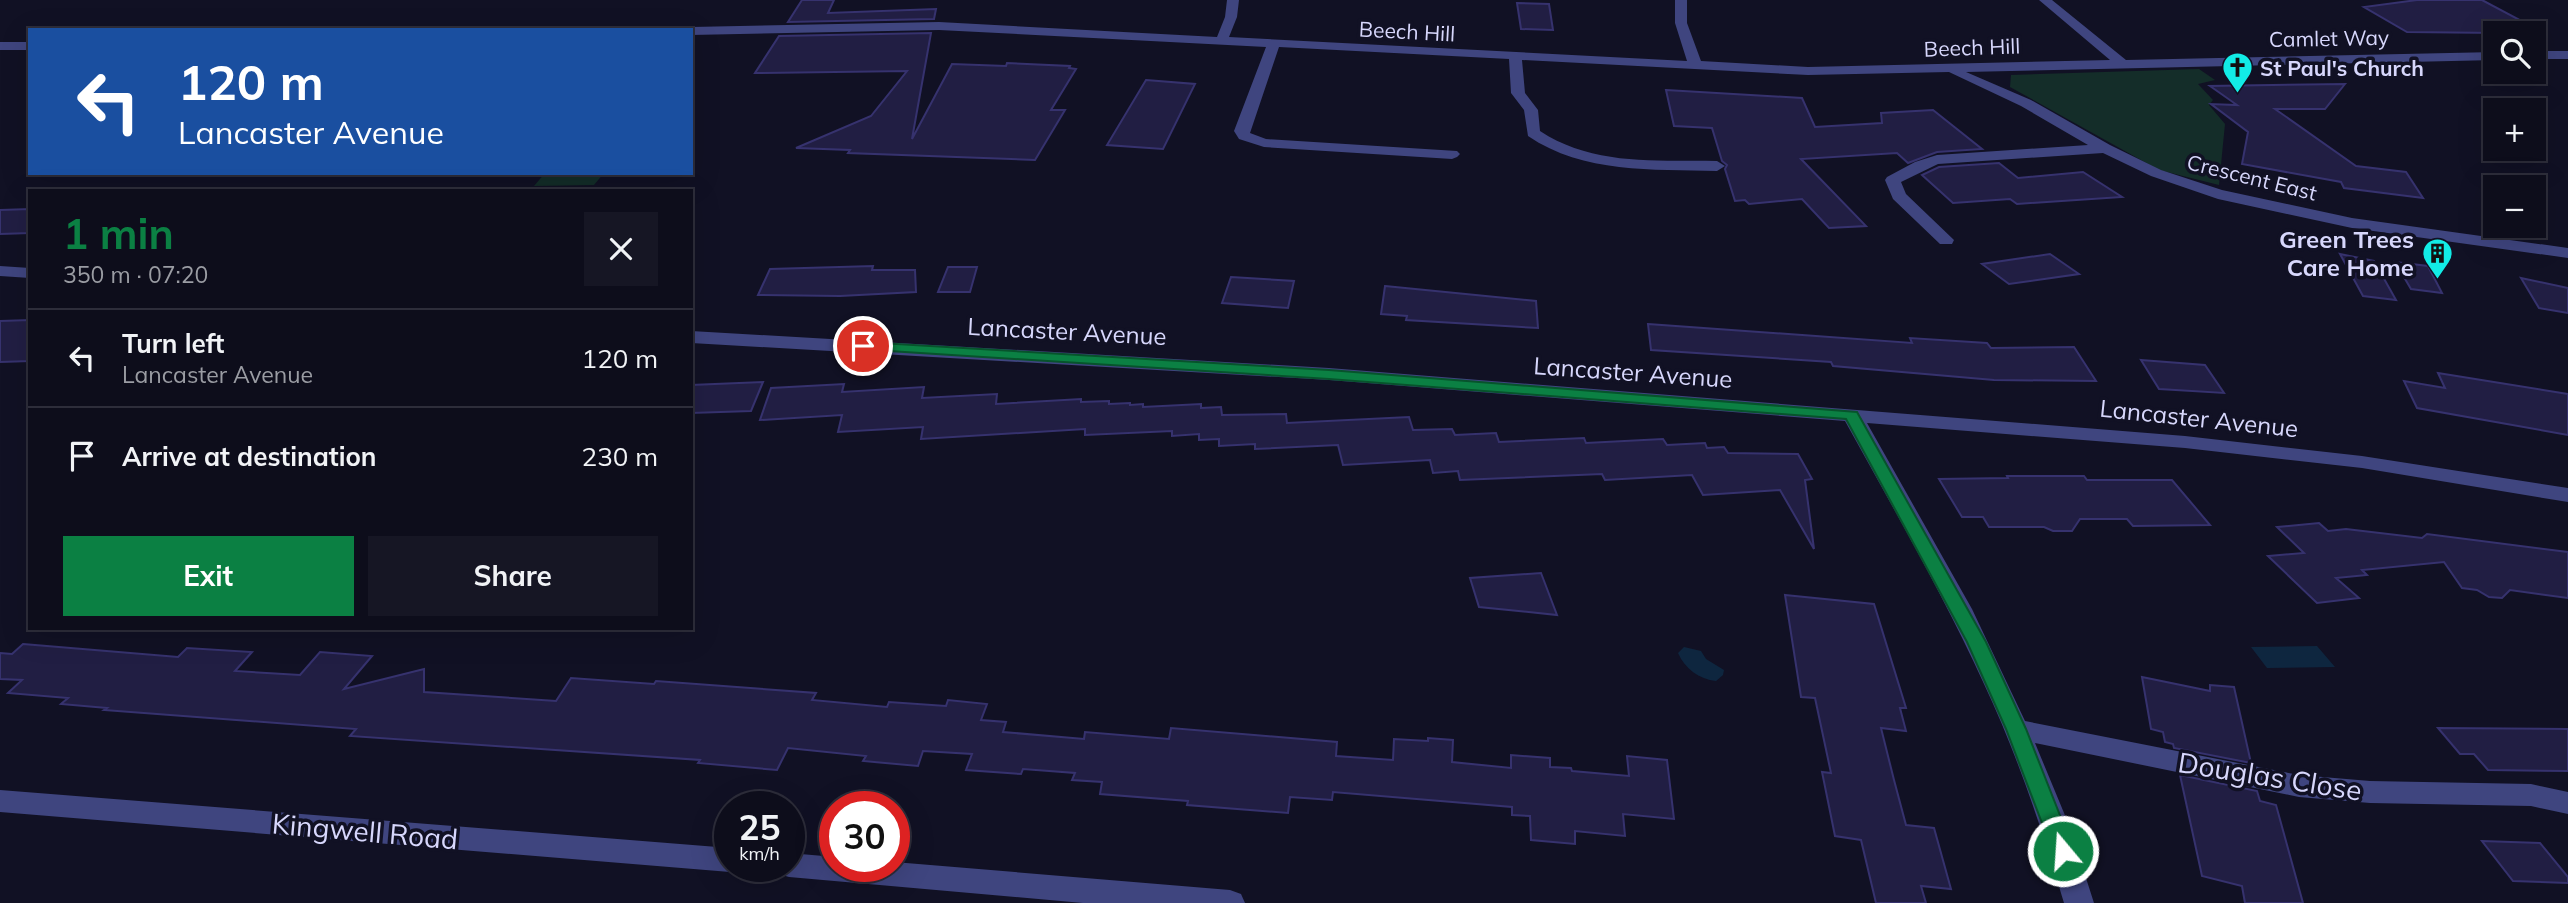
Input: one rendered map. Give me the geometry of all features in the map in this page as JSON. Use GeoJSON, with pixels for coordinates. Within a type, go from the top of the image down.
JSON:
{"type":"FeatureCollection","features":[{"type":"Feature","properties":{"kind":"street"},"geometry":{"type":"LineString","coordinates":[[1221,43],[1231,17],[1233,0]]}},
{"type":"Feature","properties":{"kind":"street"},"geometry":{"type":"LineString","coordinates":[[1681,0],[1681,23],[1696,67]]}},
{"type":"Feature","properties":{"kind":"street"},"geometry":{"type":"LineString","coordinates":[[2045,0],[2120,63]]}},
{"type":"Feature","properties":{"kind":"street","name":"Beech Hill"},"geometry":{"type":"LineString","coordinates":[[693,31],[939,26],[1221,43],[1808,71],[2120,63]]}},
{"type":"Feature","properties":{"kind":"street"},"geometry":{"type":"LineString","coordinates":[[1273,45],[1241,131],[1244,136],[1264,144],[1452,154]]}},
{"type":"Feature","properties":{"kind":"street"},"geometry":{"type":"LineString","coordinates":[[0,47],[28,46]]}},
{"type":"Feature","properties":{"kind":"street"},"geometry":{"type":"LineString","coordinates":[[2546,55],[2568,55]]}},
{"type":"Feature","properties":{"kind":"street","name":"Camlet Way"},"geometry":{"type":"LineString","coordinates":[[2120,63],[2483,56]]}},
{"type":"Feature","properties":{"kind":"street"},"geometry":{"type":"LineString","coordinates":[[1515,58],[1518,93],[1531,110],[1534,134],[1559,150],[1588,159],[1717,166]]}},
{"type":"Feature","properties":{"kind":"street","name":"Crescent East"},"geometry":{"type":"LineString","coordinates":[[1949,69],[2026,103],[2105,148],[2156,173],[2244,200],[2352,223],[2568,253]]}},
{"type":"Feature","properties":{"kind":"street"},"geometry":{"type":"LineString","coordinates":[[1946,240],[1899,196],[1893,180],[1920,164],[1937,160],[2105,148]]}},
{"type":"Feature","properties":{"kind":"street"},"geometry":{"type":"LineString","coordinates":[[0,271],[28,273]]}},
{"type":"Feature","properties":{"kind":"street","name":"Lancaster Avenue"},"geometry":{"type":"LineString","coordinates":[[693,337],[1153,362],[2259,449],[2362,462],[2568,495]]}},
{"type":"Feature","properties":{"kind":"street"},"geometry":{"type":"LineString","coordinates":[[1852,415],[1965,620],[2016,729],[2055,825],[2079,903]]}},
{"type":"Feature","properties":{"kind":"street","name":"Douglas Close"},"geometry":{"type":"LineString","coordinates":[[2016,729],[2299,786],[2370,792],[2531,795],[2568,803]]}},
{"type":"Feature","properties":{"kind":"street","name":"Kingwell Road"},"geometry":{"type":"LineString","coordinates":[[0,801],[714,859]]}},
{"type":"Feature","properties":{"kind":"street"},"geometry":{"type":"LineString","coordinates":[[805,866],[1230,903]]}},
{"type":"Feature","properties":{"kind":"green space"},"geometry":{"type":"Polygon","coordinates":[[[2199,69],[2215,80],[2198,84],[2213,100],[2209,105],[2225,124],[2219,185],[2159,170],[2010,87],[2011,75],[2199,69]]]}},
{"type":"Feature","properties":{"kind":"green space"},"geometry":{"type":"Polygon","coordinates":[[[543,175],[602,175],[594,185],[534,186],[543,175]]]}},
{"type":"Feature","properties":{"kind":"water"},"geometry":{"type":"Polygon","coordinates":[[[2317,646],[2335,667],[2267,668],[2251,647],[2317,646]]]}},
{"type":"Feature","properties":{"kind":"water"},"geometry":{"type":"Polygon","coordinates":[[[1684,647],[1701,651],[1706,659],[1724,670],[1723,675],[1716,681],[1693,672],[1678,653],[1684,647]]]}},
{"type":"Feature","properties":{"kind":"building"},"geometry":{"type":"Polygon","coordinates":[[[802,0],[834,0],[828,13],[936,9],[934,19],[788,22],[802,0]]]}},
{"type":"Feature","properties":{"kind":"building"},"geometry":{"type":"Polygon","coordinates":[[[2417,0],[2482,0],[2522,21],[2483,21],[2483,33],[2407,32],[2364,7],[2417,0]]]}},
{"type":"Feature","properties":{"kind":"building"},"geometry":{"type":"Polygon","coordinates":[[[1517,3],[1549,4],[1553,30],[1521,29],[1517,3]]]}},
{"type":"Feature","properties":{"kind":"building"},"geometry":{"type":"Polygon","coordinates":[[[931,33],[912,139],[952,64],[1006,66],[1007,63],[1070,66],[1069,68],[1076,69],[1051,110],[1065,110],[1035,160],[848,153],[850,150],[796,148],[871,116],[907,71],[755,73],[779,36],[931,33]]]}},
{"type":"Feature","properties":{"kind":"building"},"geometry":{"type":"Polygon","coordinates":[[[1146,80],[1195,84],[1163,149],[1107,145],[1146,80]]]}},
{"type":"Feature","properties":{"kind":"building"},"geometry":{"type":"Polygon","coordinates":[[[2345,84],[2325,109],[2275,109],[2356,166],[2406,172],[2423,198],[2344,188],[2341,182],[2242,164],[2248,132],[2211,104],[2237,105],[2210,86],[2345,84]]]}},
{"type":"Feature","properties":{"kind":"building"},"geometry":{"type":"Polygon","coordinates":[[[1666,90],[1802,98],[1815,127],[1882,123],[1881,113],[1933,110],[1982,149],[1937,152],[1908,163],[1897,153],[1801,159],[1866,226],[1829,228],[1802,199],[1749,204],[1745,200],[1735,201],[1725,169],[1727,165],[1722,161],[1712,128],[1674,126],[1666,90]]]}},
{"type":"Feature","properties":{"kind":"building"},"geometry":{"type":"Polygon","coordinates":[[[1999,163],[2018,178],[2083,172],[2122,197],[2017,204],[2010,199],[1953,203],[1922,175],[1939,167],[1999,163]]]}},
{"type":"Feature","properties":{"kind":"building"},"geometry":{"type":"Polygon","coordinates":[[[28,209],[28,233],[0,234],[0,210],[28,209]]]}},
{"type":"Feature","properties":{"kind":"building"},"geometry":{"type":"Polygon","coordinates":[[[2050,254],[2079,274],[2009,284],[1982,264],[2050,254]]]}},
{"type":"Feature","properties":{"kind":"building"},"geometry":{"type":"Polygon","coordinates":[[[2340,254],[2374,261],[2396,300],[2363,296],[2340,254]]]}},
{"type":"Feature","properties":{"kind":"building"},"geometry":{"type":"Polygon","coordinates":[[[2395,262],[2428,266],[2442,293],[2411,289],[2395,262]]]}},
{"type":"Feature","properties":{"kind":"building"},"geometry":{"type":"Polygon","coordinates":[[[873,266],[872,270],[915,270],[916,292],[840,296],[758,295],[770,269],[873,266]]]}},
{"type":"Feature","properties":{"kind":"building"},"geometry":{"type":"Polygon","coordinates":[[[948,267],[977,267],[970,292],[938,292],[948,267]]]}},
{"type":"Feature","properties":{"kind":"building"},"geometry":{"type":"Polygon","coordinates":[[[1231,277],[1294,281],[1288,308],[1222,303],[1231,277]]]}},
{"type":"Feature","properties":{"kind":"building"},"geometry":{"type":"Polygon","coordinates":[[[2521,278],[2568,288],[2568,313],[2539,308],[2521,278]]]}},
{"type":"Feature","properties":{"kind":"building"},"geometry":{"type":"Polygon","coordinates":[[[1385,286],[1536,301],[1538,328],[1406,320],[1407,316],[1381,314],[1385,286]]]}},
{"type":"Feature","properties":{"kind":"building"},"geometry":{"type":"Polygon","coordinates":[[[28,320],[28,361],[0,362],[0,321],[28,320]]]}},
{"type":"Feature","properties":{"kind":"building"},"geometry":{"type":"Polygon","coordinates":[[[1648,324],[1912,343],[1910,338],[1987,343],[1991,348],[2074,347],[2096,381],[1994,380],[1833,366],[1831,362],[1651,350],[1648,324]]]}},
{"type":"Feature","properties":{"kind":"building"},"geometry":{"type":"Polygon","coordinates":[[[2141,360],[2205,365],[2224,393],[2159,389],[2141,360]]]}},
{"type":"Feature","properties":{"kind":"building"},"geometry":{"type":"Polygon","coordinates":[[[2438,373],[2568,394],[2568,435],[2417,408],[2404,381],[2445,388],[2438,373]]]}},
{"type":"Feature","properties":{"kind":"building"},"geometry":{"type":"Polygon","coordinates":[[[763,382],[751,411],[693,413],[693,385],[763,382]]]}},
{"type":"Feature","properties":{"kind":"building"},"geometry":{"type":"Polygon","coordinates":[[[844,384],[842,392],[924,387],[922,398],[997,394],[996,404],[1081,399],[1081,402],[1143,404],[1143,407],[1201,404],[1201,408],[1221,407],[1222,415],[1286,414],[1287,423],[1409,417],[1413,430],[1452,429],[1455,435],[1496,433],[1499,442],[1584,438],[1586,443],[1663,439],[1667,445],[1705,443],[1707,448],[1724,447],[1728,453],[1798,454],[1812,479],[1805,480],[1814,549],[1780,490],[1703,495],[1692,475],[1605,480],[1602,474],[1460,480],[1458,471],[1433,473],[1430,460],[1343,465],[1338,445],[1255,449],[1255,444],[1219,446],[1219,439],[1199,440],[1199,434],[1172,436],[1172,431],[1085,435],[1085,429],[921,439],[923,427],[838,432],[842,415],[760,420],[771,388],[844,384]]]}},
{"type":"Feature","properties":{"kind":"building"},"geometry":{"type":"Polygon","coordinates":[[[2007,476],[2172,480],[2210,525],[2133,526],[2127,519],[2080,519],[2072,531],[2053,531],[2044,527],[1989,527],[1983,517],[1962,517],[1939,479],[2008,478],[2007,476]]]}},
{"type":"Feature","properties":{"kind":"building"},"geometry":{"type":"Polygon","coordinates":[[[2319,523],[2328,531],[2346,529],[2422,538],[2427,534],[2568,552],[2568,598],[2510,590],[2502,598],[2489,597],[2477,590],[2462,588],[2444,562],[2362,570],[2367,575],[2336,578],[2359,598],[2317,603],[2268,556],[2304,553],[2277,527],[2319,523]]]}},
{"type":"Feature","properties":{"kind":"building"},"geometry":{"type":"Polygon","coordinates":[[[1541,573],[1557,615],[1479,607],[1470,578],[1541,573]]]}},
{"type":"Feature","properties":{"kind":"building"},"geometry":{"type":"Polygon","coordinates":[[[1785,595],[1874,604],[1906,708],[1900,708],[1906,731],[1881,728],[1906,825],[1934,828],[1951,889],[1921,886],[1926,903],[1876,903],[1861,840],[1835,836],[1822,772],[1831,773],[1815,698],[1801,697],[1785,595]]]}},
{"type":"Feature","properties":{"kind":"building"},"geometry":{"type":"Polygon","coordinates":[[[23,644],[178,657],[187,648],[252,652],[235,671],[300,675],[320,652],[372,656],[344,689],[424,669],[424,692],[556,701],[571,678],[654,684],[656,681],[816,693],[812,700],[887,707],[889,702],[946,706],[948,700],[987,704],[981,720],[1006,722],[1003,732],[1084,739],[1085,732],[1169,739],[1171,728],[1337,742],[1336,756],[1393,760],[1394,739],[1428,741],[1428,738],[1453,740],[1452,762],[1511,768],[1511,755],[1550,758],[1550,767],[1629,776],[1627,756],[1667,760],[1674,819],[1623,814],[1625,836],[1575,831],[1575,844],[1531,840],[1530,816],[1512,815],[1512,807],[1333,792],[1332,800],[1290,797],[1288,813],[1187,805],[1188,801],[1100,794],[1102,782],[1072,780],[1075,773],[1023,769],[1021,774],[966,770],[972,754],[923,751],[918,766],[863,761],[866,756],[788,748],[777,770],[698,763],[700,760],[350,736],[356,729],[104,710],[107,708],[61,704],[68,698],[8,693],[22,680],[0,679],[0,653],[12,654],[23,644]]]}},
{"type":"Feature","properties":{"kind":"building"},"geometry":{"type":"Polygon","coordinates":[[[2142,677],[2210,691],[2210,685],[2234,687],[2251,763],[2174,748],[2173,744],[2165,742],[2163,732],[2151,729],[2142,677]]]}},
{"type":"Feature","properties":{"kind":"building"},"geometry":{"type":"Polygon","coordinates":[[[2438,728],[2568,729],[2568,771],[2488,770],[2474,754],[2460,754],[2438,728]]]}},
{"type":"Feature","properties":{"kind":"building"},"geometry":{"type":"Polygon","coordinates":[[[2180,775],[2257,791],[2260,801],[2276,805],[2303,903],[2245,903],[2242,886],[2202,876],[2180,775]]]}},
{"type":"Feature","properties":{"kind":"building"},"geometry":{"type":"Polygon","coordinates":[[[2482,841],[2540,843],[2568,877],[2568,883],[2513,881],[2482,841]]]}},
{"type":"Feature","properties":{"kind":"place","name":"St Paul's Church"},"geometry":{"type":"Point","coordinates":[2237,95]}},
{"type":"Feature","properties":{"kind":"place","name":"Green Trees Care Home"},"geometry":{"type":"Point","coordinates":[2437,280]}},
{"type":"Feature","properties":{"kind":"route"},"geometry":{"type":"LineString","coordinates":[[863,346],[1329,374],[1852,415],[1855,425],[1960,609],[1998,686],[2063,851]]}}]}
